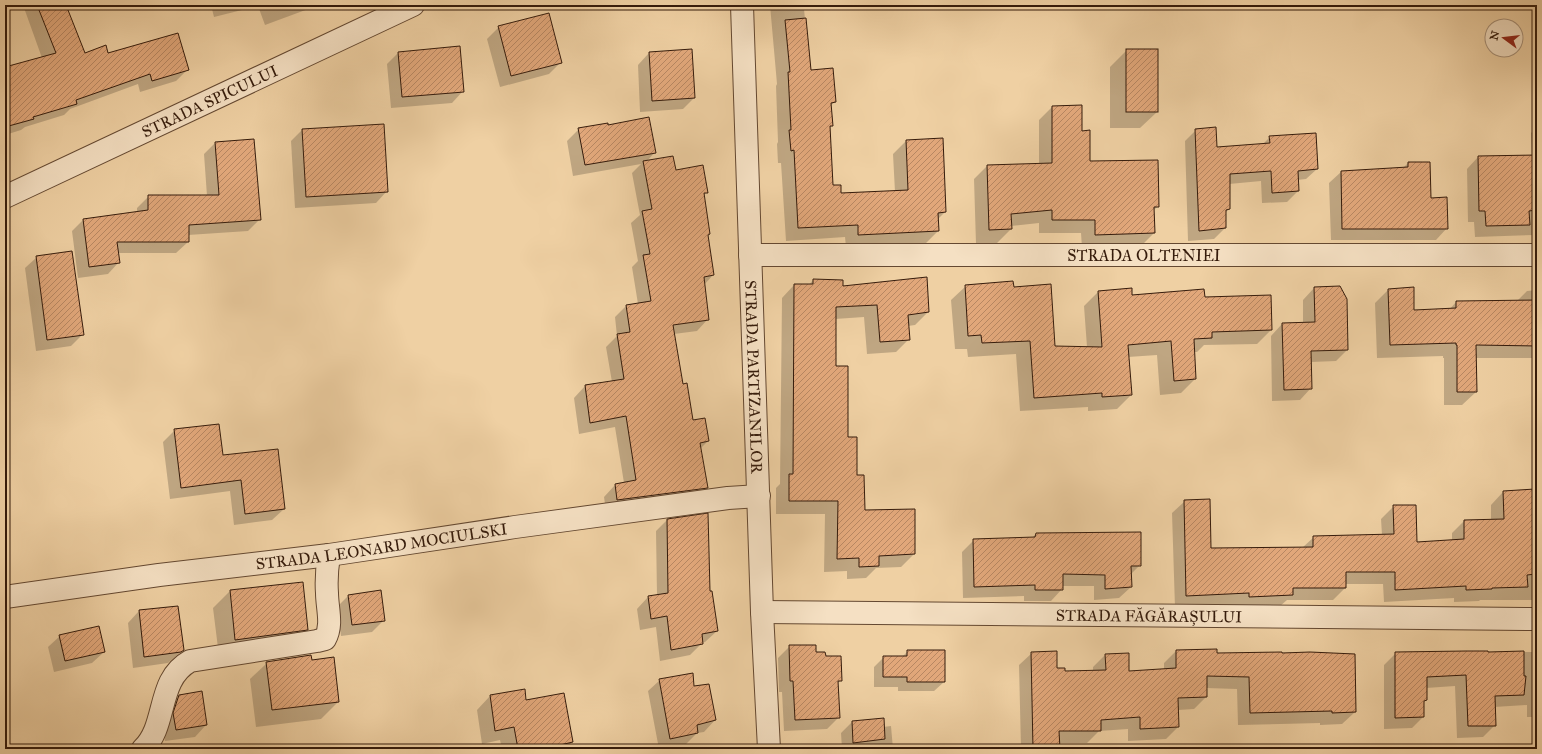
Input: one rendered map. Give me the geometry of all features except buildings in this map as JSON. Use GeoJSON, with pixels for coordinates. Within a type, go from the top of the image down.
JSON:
{"type":"FeatureCollection","features":[{"type":"Feature","properties":{"kind":"street","name":"STRADA SPICULUI"},"geometry":{"type":"LineString","coordinates":[[5,197],[413,5]]}},
{"type":"Feature","properties":{"kind":"street","name":"STRADA PARTIZANILOR"},"geometry":{"type":"LineString","coordinates":[[742,5],[762,612],[770,749]]}},
{"type":"Feature","properties":{"kind":"street","name":"STRADA OLTENIEI"},"geometry":{"type":"LineString","coordinates":[[750,255],[1537,255]]}},
{"type":"Feature","properties":{"kind":"street","name":"STRADA LEONARD MOCIULSKI"},"geometry":{"type":"LineString","coordinates":[[5,597],[159,575],[329,556],[515,527],[728,498],[759,496]]}},
{"type":"Feature","properties":{"kind":"street"},"geometry":{"type":"LineString","coordinates":[[143,749],[153,738],[172,679],[184,664],[190,661],[325,639],[329,632],[330,622],[327,593],[329,556]]}},
{"type":"Feature","properties":{"kind":"street","name":"STRADA FĂGĂRAȘULUI"},"geometry":{"type":"LineString","coordinates":[[762,612],[1537,619]]}}]}
